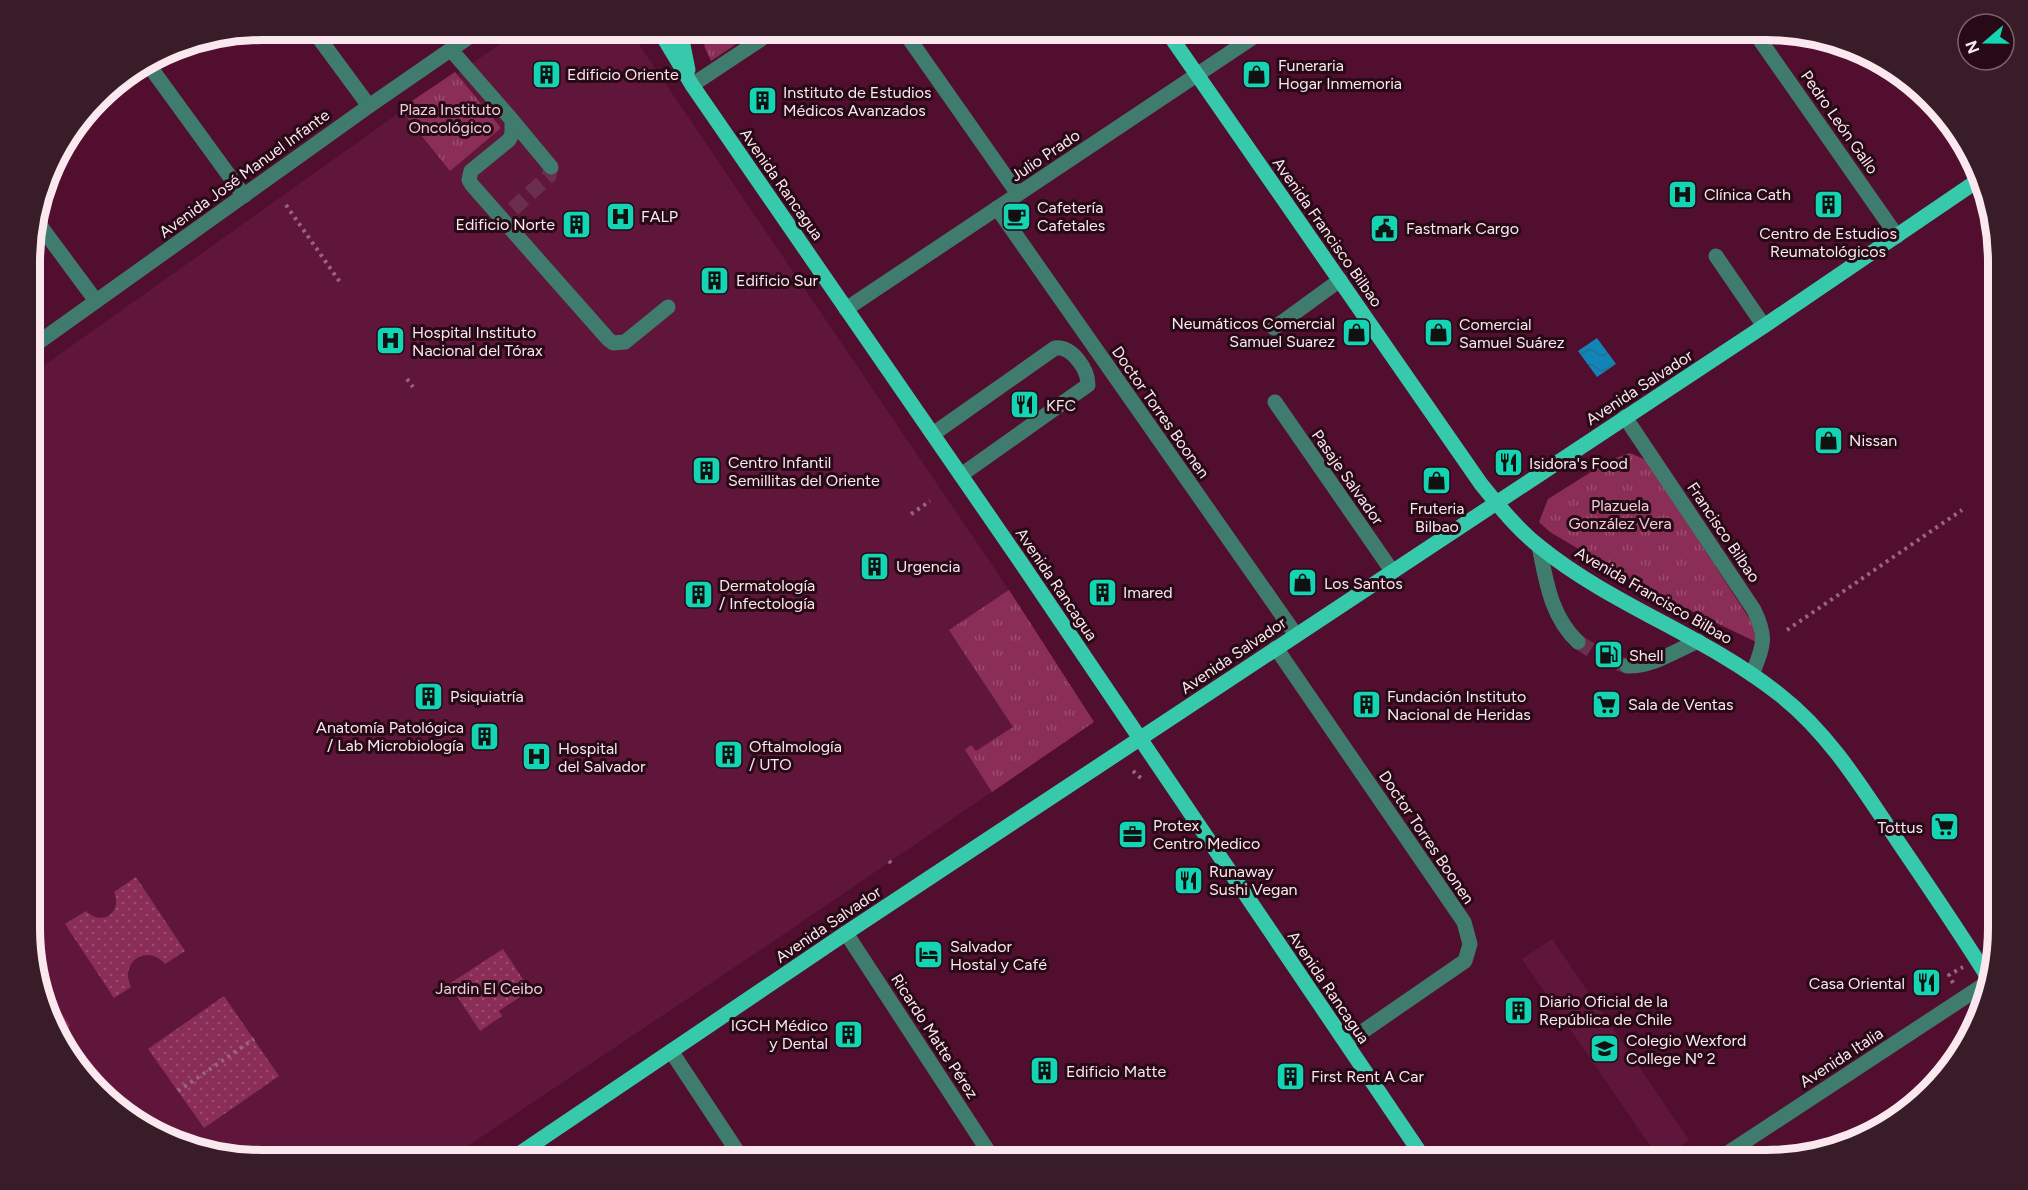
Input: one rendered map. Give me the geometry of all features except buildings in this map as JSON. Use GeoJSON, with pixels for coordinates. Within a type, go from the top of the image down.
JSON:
{"type":"FeatureCollection","features":[{"type":"Feature","properties":{"kind":"main road","name":"Avenida Rancagua"},"geometry":{"type":"LineString","coordinates":[[664,40],[692,85],[961,475],[1418,1150]]}},
{"type":"Feature","properties":{"kind":"main road"},"geometry":{"type":"LineString","coordinates":[[682,40],[692,85]]}},
{"type":"Feature","properties":{"kind":"main road","name":"Avenida Francisco Bilbao"},"geometry":{"type":"LineString","coordinates":[[1173,40],[1481,484],[1496,502],[1539,546],[1601,589],[1698,641],[1752,675],[1781,695],[1809,721],[1852,772],[1983,969]]}},
{"type":"Feature","properties":{"kind":"main road","name":"Avenida Salvador"},"geometry":{"type":"LineString","coordinates":[[525,1150],[846,933],[1764,326],[1973,184]]}},
{"type":"Feature","properties":{"kind":"street"},"geometry":{"type":"LineString","coordinates":[[320,40],[369,106]]}},
{"type":"Feature","properties":{"kind":"street","name":"Avenida José Manuel Infante"},"geometry":{"type":"LineString","coordinates":[[40,341],[465,40]]}},
{"type":"Feature","properties":{"kind":"street"},"geometry":{"type":"LineString","coordinates":[[692,85],[760,40]]}},
{"type":"Feature","properties":{"kind":"street"},"geometry":{"type":"LineString","coordinates":[[910,40],[1018,194]]}},
{"type":"Feature","properties":{"kind":"street","name":"Julio Prado"},"geometry":{"type":"LineString","coordinates":[[846,309],[1249,40]]}},
{"type":"Feature","properties":{"kind":"street","name":"Pedro León Gallo"},"geometry":{"type":"LineString","coordinates":[[1759,40],[1897,236]]}},
{"type":"Feature","properties":{"kind":"street"},"geometry":{"type":"LineString","coordinates":[[451,50],[551,167]]}},
{"type":"Feature","properties":{"kind":"street"},"geometry":{"type":"LineString","coordinates":[[152,69],[244,196]]}},
{"type":"Feature","properties":{"kind":"street"},"geometry":{"type":"LineString","coordinates":[[512,120],[512,134],[509,140],[469,175],[472,185],[613,343],[625,342],[668,307]]}},
{"type":"Feature","properties":{"kind":"street","name":"Doctor Torres Boonen"},"geometry":{"type":"LineString","coordinates":[[997,208],[1296,635]]}},
{"type":"Feature","properties":{"kind":"street"},"geometry":{"type":"LineString","coordinates":[[496,213],[513,209]]}},
{"type":"Feature","properties":{"kind":"street"},"geometry":{"type":"LineString","coordinates":[[43,229],[96,302]]}},
{"type":"Feature","properties":{"kind":"street"},"geometry":{"type":"LineString","coordinates":[[1716,256],[1764,326]]}},
{"type":"Feature","properties":{"kind":"street"},"geometry":{"type":"LineString","coordinates":[[1274,328],[1340,280]]}},
{"type":"Feature","properties":{"kind":"street"},"geometry":{"type":"LineString","coordinates":[[933,434],[1055,348],[1065,349],[1075,355],[1087,376],[1088,385],[961,475]]}},
{"type":"Feature","properties":{"kind":"street","name":"Pasaje Salvador"},"geometry":{"type":"LineString","coordinates":[[1275,402],[1392,572]]}},
{"type":"Feature","properties":{"kind":"street","name":"Francisco Bilbao"},"geometry":{"type":"LineString","coordinates":[[1625,417],[1762,625],[1764,637],[1752,675]]}},
{"type":"Feature","properties":{"kind":"street"},"geometry":{"type":"LineString","coordinates":[[1539,546],[1547,585],[1556,612],[1565,628],[1578,642]]}},
{"type":"Feature","properties":{"kind":"street"},"geometry":{"type":"LineString","coordinates":[[1626,666],[1649,664],[1698,641]]}},
{"type":"Feature","properties":{"kind":"street","name":"Doctor Torres Boonen"},"geometry":{"type":"LineString","coordinates":[[1276,648],[1464,922],[1470,944],[1465,961],[1346,1043]]}},
{"type":"Feature","properties":{"kind":"street","name":"Ricardo Matte Pérez"},"geometry":{"type":"LineString","coordinates":[[846,933],[987,1150]]}},
{"type":"Feature","properties":{"kind":"street","name":"Avenida Italia"},"geometry":{"type":"LineString","coordinates":[[1732,1150],[1979,988]]}},
{"type":"Feature","properties":{"kind":"street"},"geometry":{"type":"LineString","coordinates":[[671,1051],[736,1150]]}},
{"type":"Feature","properties":{"kind":"path"},"geometry":{"type":"LineString","coordinates":[[286,205],[342,285]]}},
{"type":"Feature","properties":{"kind":"path"},"geometry":{"type":"LineString","coordinates":[[407,379],[413,387]]}},
{"type":"Feature","properties":{"kind":"path"},"geometry":{"type":"LineString","coordinates":[[911,514],[930,501]]}},
{"type":"Feature","properties":{"kind":"path"},"geometry":{"type":"LineString","coordinates":[[1786,630],[1962,510]]}},
{"type":"Feature","properties":{"kind":"path"},"geometry":{"type":"LineString","coordinates":[[1133,771],[1144,782]]}},
{"type":"Feature","properties":{"kind":"path"},"geometry":{"type":"LineString","coordinates":[[889,861],[894,866]]}},
{"type":"Feature","properties":{"kind":"path"},"geometry":{"type":"LineString","coordinates":[[1949,975],[1966,965]]}},
{"type":"Feature","properties":{"kind":"path"},"geometry":{"type":"LineString","coordinates":[[178,1091],[254,1039]]}},
{"type":"Feature","properties":{"kind":"shaded area","name":"Hospital del Salvador"},"geometry":{"type":"Polygon","coordinates":[[[506,40],[636,40],[1009,590],[1094,722],[793,928],[462,1150],[233,1148],[191,1138],[164,1127],[127,1104],[105,1085],[70,1039],[57,1013],[48,985],[42,957],[40,928],[40,368],[399,113],[506,40]]]}},
{"type":"Feature","properties":{"kind":"shaded area","name":"Colegio Wexford College Nº 2"},"geometry":{"type":"Polygon","coordinates":[[[1552,939],[1689,1140],[1674,1150],[1653,1150],[1522,959],[1552,939]]]}},
{"type":"Feature","properties":{"kind":"green space"},"geometry":{"type":"Polygon","coordinates":[[[704,40],[742,40],[711,61],[704,40]]]}},
{"type":"Feature","properties":{"kind":"green space","name":"Plaza Instituto Oncológico"},"geometry":{"type":"Polygon","coordinates":[[[455,72],[501,128],[450,171],[400,109],[455,72]]]}},
{"type":"Feature","properties":{"kind":"green space","name":"Plazuela González Vera"},"geometry":{"type":"Polygon","coordinates":[[[1630,453],[1646,460],[1753,624],[1756,642],[1644,588],[1550,532],[1539,522],[1548,499],[1610,460],[1630,453]]]}},
{"type":"Feature","properties":{"kind":"green space"},"geometry":{"type":"Polygon","coordinates":[[[1009,590],[1094,722],[992,792],[965,750],[971,745],[976,751],[1013,727],[949,630],[1009,590]]]}},
{"type":"Feature","properties":{"kind":"green space"},"geometry":{"type":"Polygon","coordinates":[[[136,877],[185,951],[165,964],[150,955],[137,958],[129,970],[128,978],[131,987],[114,998],[65,924],[86,911],[98,918],[109,915],[116,906],[114,892],[136,877]]]}},
{"type":"Feature","properties":{"kind":"green space","name":"Jardin El Ceibo"},"geometry":{"type":"Polygon","coordinates":[[[503,949],[530,990],[499,1011],[502,1016],[480,1031],[449,984],[503,949]]]}},
{"type":"Feature","properties":{"kind":"green space"},"geometry":{"type":"Polygon","coordinates":[[[224,996],[279,1076],[204,1128],[148,1049],[224,996]]]}},
{"type":"Feature","properties":{"kind":"green space"},"geometry":{"type":"Polygon","coordinates":[[[52,1000],[70,1026],[65,1030],[52,1000]]]}},
{"type":"Feature","properties":{"kind":"water"},"geometry":{"type":"Polygon","coordinates":[[[1597,338],[1616,364],[1597,377],[1578,351],[1597,338]]]}},
{"type":"Feature","properties":{"kind":"tunnel"},"geometry":{"type":"LineString","coordinates":[[513,209],[549,176],[551,167]]}},
{"type":"Feature","properties":{"kind":"tunnel"},"geometry":{"type":"LineString","coordinates":[[1578,642],[1607,660],[1627,666]]}},
{"type":"Feature","properties":{"kind":"place","name":"Edificio Oriente"},"geometry":{"type":"Point","coordinates":[546,74]}},
{"type":"Feature","properties":{"kind":"place","name":"Funeraria Hogar Inmemoria"},"geometry":{"type":"Point","coordinates":[1257,74]}},
{"type":"Feature","properties":{"kind":"place","name":"Instituto de Estudios Médicos Avanzados"},"geometry":{"type":"Point","coordinates":[762,101]}},
{"type":"Feature","properties":{"kind":"place","name":"Clínica Cath"},"geometry":{"type":"Point","coordinates":[1683,194]}},
{"type":"Feature","properties":{"kind":"place","name":"Centro de Estudios Reumatológicos"},"geometry":{"type":"Point","coordinates":[1828,205]}},
{"type":"Feature","properties":{"kind":"place","name":"FALP"},"geometry":{"type":"Point","coordinates":[620,216]}},
{"type":"Feature","properties":{"kind":"place","name":"Cafetería Cafetales"},"geometry":{"type":"Point","coordinates":[1016,216]}},
{"type":"Feature","properties":{"kind":"place","name":"Edificio Norte"},"geometry":{"type":"Point","coordinates":[576,224]}},
{"type":"Feature","properties":{"kind":"place","name":"Fastmark Cargo"},"geometry":{"type":"Point","coordinates":[1385,228]}},
{"type":"Feature","properties":{"kind":"place","name":"Edificio Sur"},"geometry":{"type":"Point","coordinates":[715,280]}},
{"type":"Feature","properties":{"kind":"place","name":"Neumáticos Comercial Samuel Suarez"},"geometry":{"type":"Point","coordinates":[1356,332]}},
{"type":"Feature","properties":{"kind":"place","name":"Comercial Samuel Suárez"},"geometry":{"type":"Point","coordinates":[1438,333]}},
{"type":"Feature","properties":{"kind":"place","name":"Hospital Instituto Nacional del Tórax"},"geometry":{"type":"Point","coordinates":[391,341]}},
{"type":"Feature","properties":{"kind":"place","name":"KFC"},"geometry":{"type":"Point","coordinates":[1025,405]}},
{"type":"Feature","properties":{"kind":"place","name":"Nissan"},"geometry":{"type":"Point","coordinates":[1828,440]}},
{"type":"Feature","properties":{"kind":"place","name":"Isidora's Food"},"geometry":{"type":"Point","coordinates":[1508,463]}},
{"type":"Feature","properties":{"kind":"place","name":"Centro Infantil Semillitas del Oriente"},"geometry":{"type":"Point","coordinates":[707,471]}},
{"type":"Feature","properties":{"kind":"place","name":"Fruteria Bilbao"},"geometry":{"type":"Point","coordinates":[1437,480]}},
{"type":"Feature","properties":{"kind":"place","name":"Urgencia"},"geometry":{"type":"Point","coordinates":[875,566]}},
{"type":"Feature","properties":{"kind":"place","name":"Los Santos"},"geometry":{"type":"Point","coordinates":[1303,583]}},
{"type":"Feature","properties":{"kind":"place","name":"Imared"},"geometry":{"type":"Point","coordinates":[1102,592]}},
{"type":"Feature","properties":{"kind":"place","name":"Dermatología / Infectología"},"geometry":{"type":"Point","coordinates":[698,594]}},
{"type":"Feature","properties":{"kind":"place","name":"Shell"},"geometry":{"type":"Point","coordinates":[1608,655]}},
{"type":"Feature","properties":{"kind":"place","name":"Psiquiatría"},"geometry":{"type":"Point","coordinates":[429,696]}},
{"type":"Feature","properties":{"kind":"place","name":"Sala de Ventas"},"geometry":{"type":"Point","coordinates":[1607,704]}},
{"type":"Feature","properties":{"kind":"place","name":"Fundación Instituto Nacional de Heridas"},"geometry":{"type":"Point","coordinates":[1366,705]}},
{"type":"Feature","properties":{"kind":"place","name":"Anatomía Patológica / Lab Microbiología"},"geometry":{"type":"Point","coordinates":[485,736]}},
{"type":"Feature","properties":{"kind":"place","name":"Oftalmología / UTO"},"geometry":{"type":"Point","coordinates":[728,755]}},
{"type":"Feature","properties":{"kind":"place","name":"Hospital del Salvador"},"geometry":{"type":"Point","coordinates":[537,757]}},
{"type":"Feature","properties":{"kind":"place","name":"Tottus"},"geometry":{"type":"Point","coordinates":[1944,827]}},
{"type":"Feature","properties":{"kind":"place","name":"Protex Centro Medico"},"geometry":{"type":"Point","coordinates":[1132,834]}},
{"type":"Feature","properties":{"kind":"place","name":"Runaway Sushi Vegan"},"geometry":{"type":"Point","coordinates":[1188,880]}},
{"type":"Feature","properties":{"kind":"place","name":"Salvador Hostal y Café"},"geometry":{"type":"Point","coordinates":[929,955]}},
{"type":"Feature","properties":{"kind":"place","name":"Casa Oriental"},"geometry":{"type":"Point","coordinates":[1926,983]}},
{"type":"Feature","properties":{"kind":"place","name":"Diario Oficial de la República de Chile"},"geometry":{"type":"Point","coordinates":[1518,1010]}},
{"type":"Feature","properties":{"kind":"place","name":"IGCH Médico y Dental"},"geometry":{"type":"Point","coordinates":[849,1034]}},
{"type":"Feature","properties":{"kind":"place","name":"Colegio Wexford College Nº 2"},"geometry":{"type":"Point","coordinates":[1605,1049]}},
{"type":"Feature","properties":{"kind":"place","name":"Edificio Matte"},"geometry":{"type":"Point","coordinates":[1045,1071]}},
{"type":"Feature","properties":{"kind":"place","name":"First Rent A Car"},"geometry":{"type":"Point","coordinates":[1290,1076]}}]}
